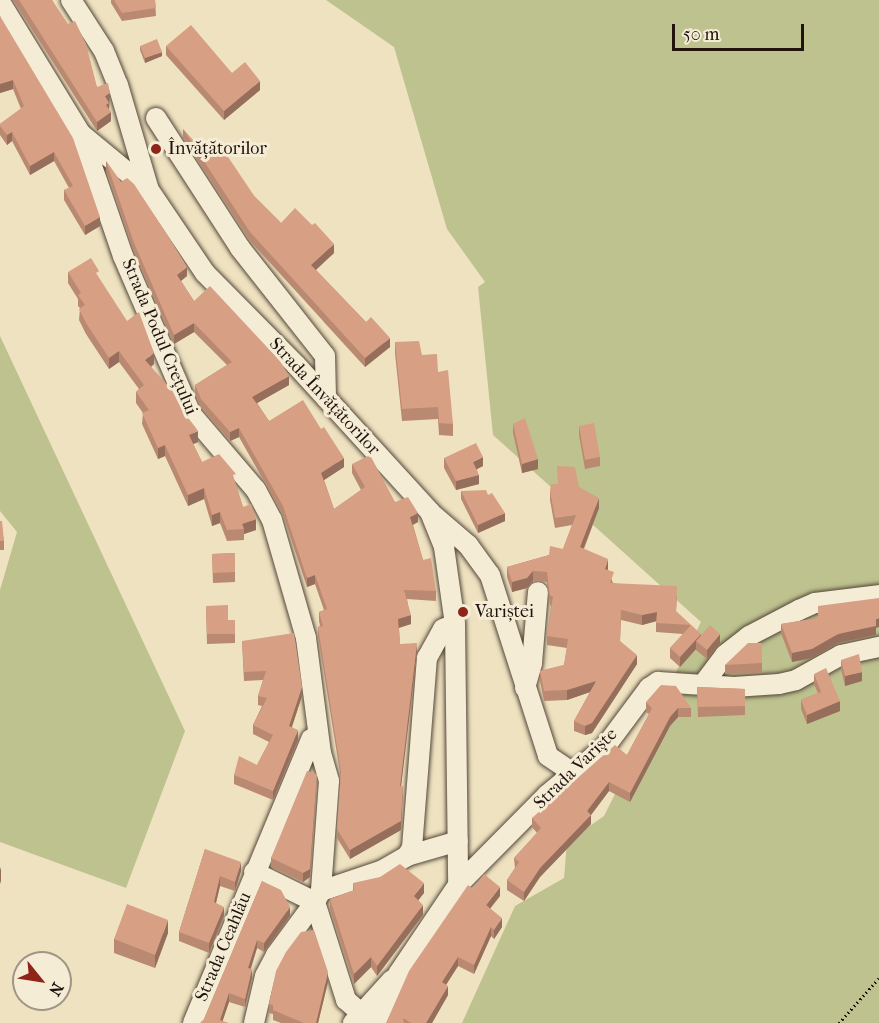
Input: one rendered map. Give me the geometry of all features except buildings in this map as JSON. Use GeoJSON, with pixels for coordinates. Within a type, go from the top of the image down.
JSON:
{"type":"FeatureCollection","features":[{"type":"Feature","properties":{"kind":"street","name":"Strada Învățătorilor"},"geometry":{"type":"LineString","coordinates":[[71,0],[104,51],[118,85],[149,190]]}},
{"type":"Feature","properties":{"kind":"street","name":"Strada Podul Crețului"},"geometry":{"type":"LineString","coordinates":[[0,2],[81,134],[123,256],[191,414],[256,490],[272,520],[306,638],[321,753],[329,781],[318,897],[346,999],[362,1020]]}},
{"type":"Feature","properties":{"kind":"street"},"geometry":{"type":"LineString","coordinates":[[156,118],[240,248],[325,356],[326,398]]}},
{"type":"Feature","properties":{"kind":"street","name":"Strada Învățătorilor"},"geometry":{"type":"LineString","coordinates":[[81,134],[149,190],[206,273],[326,398],[430,512],[444,547],[455,624],[458,885]]}},
{"type":"Feature","properties":{"kind":"street"},"geometry":{"type":"LineString","coordinates":[[430,512],[468,545],[490,575],[548,756],[573,773]]}},
{"type":"Feature","properties":{"kind":"street"},"geometry":{"type":"LineString","coordinates":[[525,688],[532,663],[538,592]]}},
{"type":"Feature","properties":{"kind":"street"},"geometry":{"type":"LineString","coordinates":[[704,682],[725,655],[749,636],[799,610],[815,603],[879,595]]}},
{"type":"Feature","properties":{"kind":"street"},"geometry":{"type":"LineString","coordinates":[[406,856],[413,835],[427,658],[436,637],[455,624]]}},
{"type":"Feature","properties":{"kind":"street","name":"Strada Variște"},"geometry":{"type":"LineString","coordinates":[[398,974],[458,885],[573,773],[613,738],[649,688],[658,682],[704,682],[734,687],[779,684],[796,680],[841,655],[879,647]]}},
{"type":"Feature","properties":{"kind":"street","name":"Strada Ceahlău"},"geometry":{"type":"LineString","coordinates":[[193,1023],[311,739]]}},
{"type":"Feature","properties":{"kind":"street"},"geometry":{"type":"LineString","coordinates":[[254,1023],[265,976],[276,955],[318,897],[383,870],[406,856],[458,840]]}},
{"type":"Feature","properties":{"kind":"street","name":"Strada Ceahlău"},"geometry":{"type":"LineString","coordinates":[[254,872],[318,897]]}},
{"type":"Feature","properties":{"kind":"street"},"geometry":{"type":"LineString","coordinates":[[362,1020],[398,974]]}},
{"type":"Feature","properties":{"kind":"street"},"geometry":{"type":"LineString","coordinates":[[380,1023],[398,974]]}},
{"type":"Feature","properties":{"kind":"path"},"geometry":{"type":"LineString","coordinates":[[839,1023],[879,978]]}},
{"type":"Feature","properties":{"kind":"green space"},"geometry":{"type":"Polygon","coordinates":[[[326,0],[879,0],[879,1023],[462,1023],[515,906],[564,878],[567,842],[604,816],[701,622],[493,435],[478,287],[485,282],[447,229],[394,47],[326,0]]]}},
{"type":"Feature","properties":{"kind":"green space"},"geometry":{"type":"Polygon","coordinates":[[[0,336],[185,731],[126,888],[0,842],[0,590],[17,532],[0,511],[0,336]]]}},
{"type":"Feature","properties":{"kind":"place","name":"Învățătorilor"},"geometry":{"type":"Point","coordinates":[156,149]}},
{"type":"Feature","properties":{"kind":"place","name":"Variștei"},"geometry":{"type":"Point","coordinates":[463,612]}}]}
